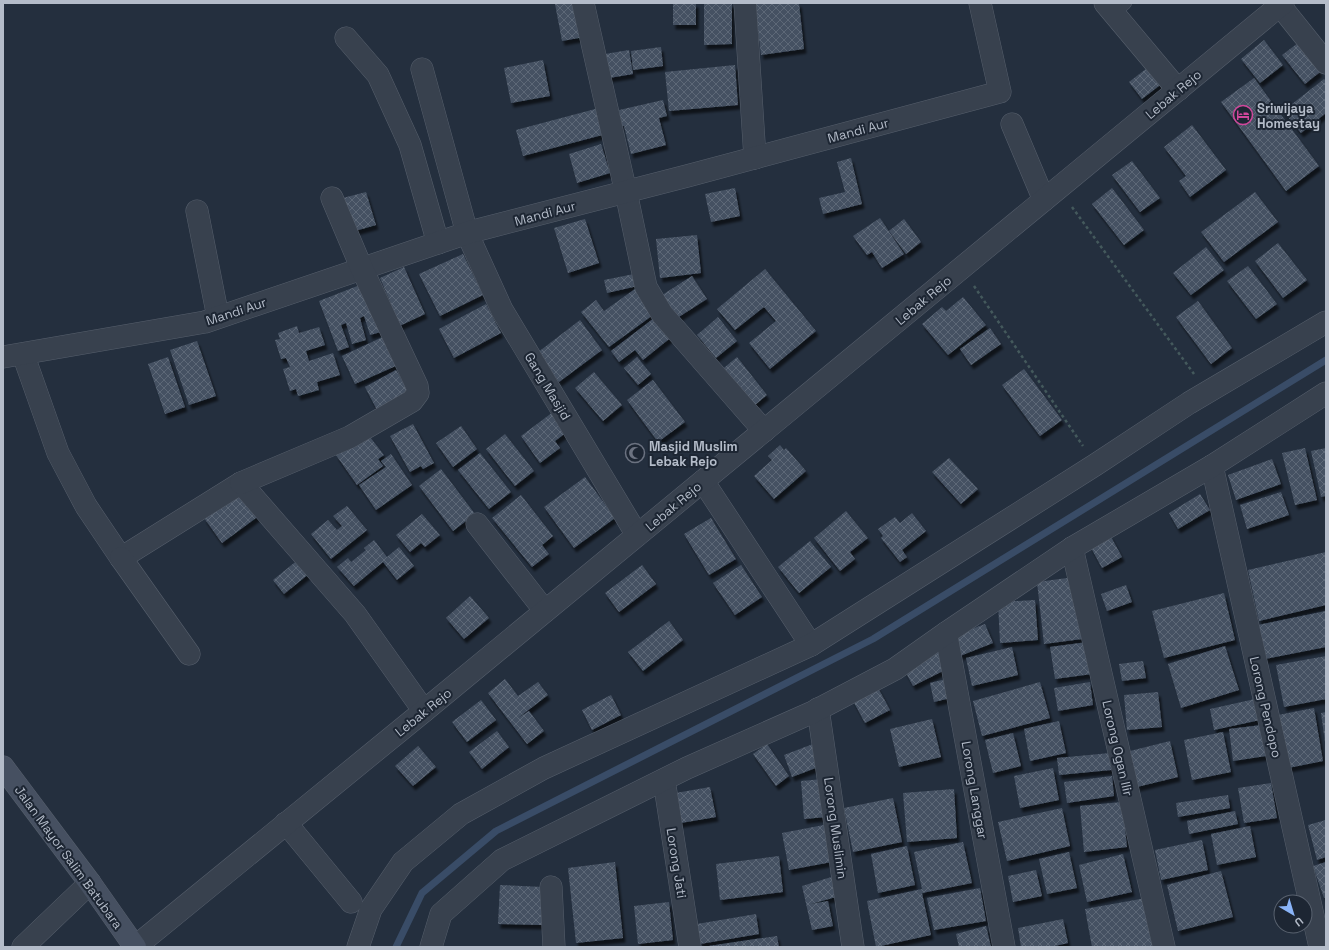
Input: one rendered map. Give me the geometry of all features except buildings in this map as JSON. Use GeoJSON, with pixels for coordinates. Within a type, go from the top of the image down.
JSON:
{"type":"FeatureCollection","features":[{"type":"Feature","properties":{"kind":"street"},"geometry":{"type":"LineString","coordinates":[[583,3],[646,287],[662,314],[764,431]]}},
{"type":"Feature","properties":{"kind":"street"},"geometry":{"type":"LineString","coordinates":[[745,3],[755,158]]}},
{"type":"Feature","properties":{"kind":"street","name":"Mandi Aur"},"geometry":{"type":"LineString","coordinates":[[13,355],[205,322],[467,233],[1000,92],[980,3]]}},
{"type":"Feature","properties":{"kind":"street"},"geometry":{"type":"LineString","coordinates":[[1281,4],[1326,63]]}},
{"type":"Feature","properties":{"kind":"street","name":"Lebak Rejo"},"geometry":{"type":"LineString","coordinates":[[135,947],[424,711],[1281,4]]}},
{"type":"Feature","properties":{"kind":"street"},"geometry":{"type":"LineString","coordinates":[[1116,5],[1178,90]]}},
{"type":"Feature","properties":{"kind":"street"},"geometry":{"type":"LineString","coordinates":[[346,38],[378,75],[410,145],[438,243]]}},
{"type":"Feature","properties":{"kind":"street","name":"Gang Masjid"},"geometry":{"type":"LineString","coordinates":[[422,69],[467,233],[502,310],[637,535]]}},
{"type":"Feature","properties":{"kind":"street"},"geometry":{"type":"LineString","coordinates":[[1012,124],[1051,194]]}},
{"type":"Feature","properties":{"kind":"street"},"geometry":{"type":"LineString","coordinates":[[121,558],[241,483],[350,437],[412,401],[416,397],[418,392],[417,386],[362,269],[332,198]]}},
{"type":"Feature","properties":{"kind":"street"},"geometry":{"type":"LineString","coordinates":[[197,211],[218,317]]}},
{"type":"Feature","properties":{"kind":"street"},"geometry":{"type":"LineString","coordinates":[[358,947],[371,909],[403,862],[461,814],[544,768],[811,645],[1095,465],[1207,392],[1326,322]]}},
{"type":"Feature","properties":{"kind":"street"},"geometry":{"type":"LineString","coordinates":[[13,355],[58,453],[86,506],[189,654]]}},
{"type":"Feature","properties":{"kind":"street"},"geometry":{"type":"LineString","coordinates":[[431,947],[441,914],[502,860],[664,780],[818,709],[895,669],[1072,548],[1212,466],[1326,393]]}},
{"type":"Feature","properties":{"kind":"street","name":"Lorong Pendopo"},"geometry":{"type":"LineString","coordinates":[[1212,466],[1320,947]]}},
{"type":"Feature","properties":{"kind":"street"},"geometry":{"type":"LineString","coordinates":[[703,481],[811,645]]}},
{"type":"Feature","properties":{"kind":"street"},"geometry":{"type":"LineString","coordinates":[[241,483],[355,614],[424,711]]}},
{"type":"Feature","properties":{"kind":"street"},"geometry":{"type":"LineString","coordinates":[[477,524],[545,611]]}},
{"type":"Feature","properties":{"kind":"street","name":"Lorong Ogan Ilir"},"geometry":{"type":"LineString","coordinates":[[1072,548],[1164,947]]}},
{"type":"Feature","properties":{"kind":"street","name":"Lorong Langgar"},"geometry":{"type":"LineString","coordinates":[[946,633],[1004,947]]}},
{"type":"Feature","properties":{"kind":"street","name":"Lorong Muslimin"},"geometry":{"type":"LineString","coordinates":[[818,709],[854,947]]}},
{"type":"Feature","properties":{"kind":"street","name":"Jalan Mayor Salim Batubara"},"geometry":{"type":"LineString","coordinates":[[3,768],[90,883],[135,947]]}},
{"type":"Feature","properties":{"kind":"street","name":"Lorong Jati"},"geometry":{"type":"LineString","coordinates":[[664,780],[690,947]]}},
{"type":"Feature","properties":{"kind":"street"},"geometry":{"type":"LineString","coordinates":[[286,823],[351,902]]}},
{"type":"Feature","properties":{"kind":"street"},"geometry":{"type":"LineString","coordinates":[[23,947],[90,883]]}},
{"type":"Feature","properties":{"kind":"street"},"geometry":{"type":"LineString","coordinates":[[551,887],[554,947]]}},
{"type":"Feature","properties":{"kind":"path"},"geometry":{"type":"LineString","coordinates":[[1051,194],[1207,392]]}},
{"type":"Feature","properties":{"kind":"path"},"geometry":{"type":"LineString","coordinates":[[962,268],[1095,465]]}},
{"type":"Feature","properties":{"kind":"waterway"},"geometry":{"type":"LineString","coordinates":[[396,947],[422,893],[496,831],[873,639],[1326,360]]}},
{"type":"Feature","properties":{"kind":"place","name":"Sriwijaya Homestay"},"geometry":{"type":"Point","coordinates":[1243,115]}},
{"type":"Feature","properties":{"kind":"place","name":"Masjid Muslim Lebak Rejo"},"geometry":{"type":"Point","coordinates":[635,453]}}]}
